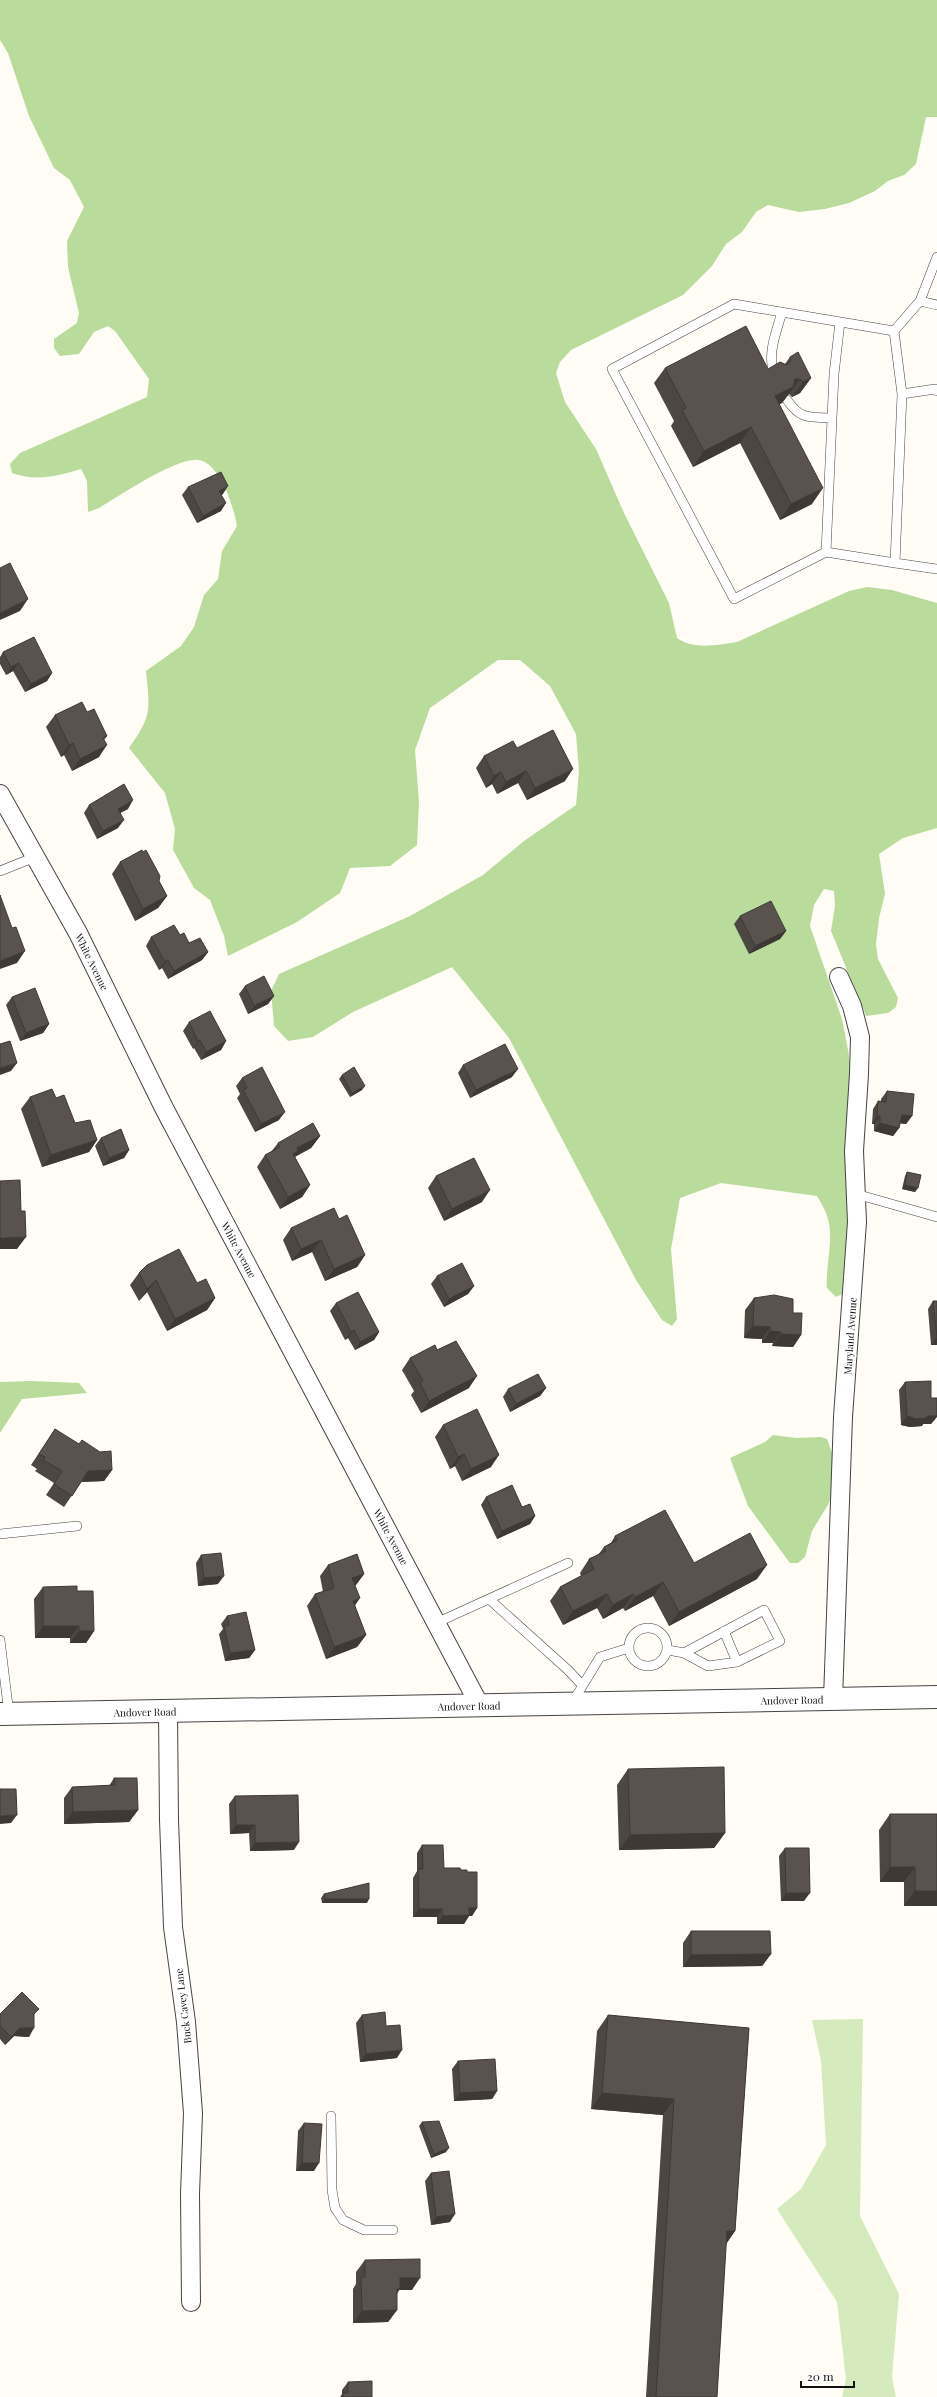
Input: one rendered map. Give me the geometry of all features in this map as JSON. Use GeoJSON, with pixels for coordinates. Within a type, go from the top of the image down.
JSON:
{"type":"FeatureCollection","features":[{"type":"Feature","properties":{"kind":"street","name":"White Avenue"},"geometry":{"type":"LineString","coordinates":[[0,794],[78,933],[164,1108],[480,1706]]}},
{"type":"Feature","properties":{"kind":"street","name":"Maryland Avenue"},"geometry":{"type":"LineString","coordinates":[[833,1699],[844,1417],[857,1222],[854,1151],[858,1108],[860,1037],[852,1006],[839,977]]}},
{"type":"Feature","properties":{"kind":"street","name":"Andover Road"},"geometry":{"type":"LineString","coordinates":[[4,1714],[937,1697]]}},
{"type":"Feature","properties":{"kind":"street","name":"Buck Cavey Lane"},"geometry":{"type":"LineString","coordinates":[[168,1711],[169,1820],[174,1927],[186,2022],[193,2113],[190,2194],[192,2302]]}},
{"type":"Feature","properties":{"kind":"lane"},"geometry":{"type":"LineString","coordinates":[[895,563],[902,394],[894,331],[920,301],[937,258]]}},
{"type":"Feature","properties":{"kind":"lane"},"geometry":{"type":"LineString","coordinates":[[920,301],[937,305]]}},
{"type":"Feature","properties":{"kind":"lane"},"geometry":{"type":"LineString","coordinates":[[894,331],[734,304],[612,369],[734,599],[826,552],[937,569]]}},
{"type":"Feature","properties":{"kind":"lane"},"geometry":{"type":"LineString","coordinates":[[774,375],[770,364],[773,342],[782,312]]}},
{"type":"Feature","properties":{"kind":"lane"},"geometry":{"type":"LineString","coordinates":[[826,552],[834,374],[840,322]]}},
{"type":"Feature","properties":{"kind":"lane"},"geometry":{"type":"LineString","coordinates":[[902,394],[936,389]]}},
{"type":"Feature","properties":{"kind":"lane"},"geometry":{"type":"LineString","coordinates":[[787,400],[796,412],[806,417],[832,418]]}},
{"type":"Feature","properties":{"kind":"lane"},"geometry":{"type":"LineString","coordinates":[[0,871],[35,857]]}},
{"type":"Feature","properties":{"kind":"lane"},"geometry":{"type":"LineString","coordinates":[[856,1194],[937,1218]]}},
{"type":"Feature","properties":{"kind":"lane"},"geometry":{"type":"LineString","coordinates":[[0,1534],[77,1526]]}},
{"type":"Feature","properties":{"kind":"lane"},"geometry":{"type":"LineString","coordinates":[[436,1623],[568,1563]]}},
{"type":"Feature","properties":{"kind":"lane"},"geometry":{"type":"LineString","coordinates":[[489,1599],[568,1670],[582,1685]]}},
{"type":"Feature","properties":{"kind":"lane"},"geometry":{"type":"LineString","coordinates":[[668,1650],[684,1653],[708,1666],[737,1662],[780,1641],[764,1610],[684,1653]]}},
{"type":"Feature","properties":{"kind":"lane"},"geometry":{"type":"LineString","coordinates":[[644,1628],[653,1628],[661,1632],[666,1638],[668,1650],[661,1662],[650,1666],[640,1664],[635,1661],[629,1648],[630,1639],[636,1632],[644,1628]]}},
{"type":"Feature","properties":{"kind":"lane"},"geometry":{"type":"LineString","coordinates":[[724,1631],[737,1662]]}},
{"type":"Feature","properties":{"kind":"lane"},"geometry":{"type":"LineString","coordinates":[[0,1640],[4,1714]]}},
{"type":"Feature","properties":{"kind":"lane"},"geometry":{"type":"LineString","coordinates":[[571,1704],[600,1657],[629,1648]]}},
{"type":"Feature","properties":{"kind":"lane"},"geometry":{"type":"LineString","coordinates":[[331,2116],[332,2190],[336,2208],[343,2220],[364,2230],[393,2230]]}},
{"type":"Feature","properties":{"kind":"green space"},"geometry":{"type":"Polygon","coordinates":[[[0,0],[937,0],[937,117],[926,117],[916,164],[904,175],[888,181],[875,191],[849,203],[825,209],[799,212],[768,205],[756,212],[742,232],[726,244],[712,266],[683,295],[571,350],[560,362],[556,373],[565,402],[596,449],[624,513],[669,603],[677,638],[691,644],[706,646],[737,642],[849,591],[867,587],[892,590],[937,603],[937,828],[903,838],[879,854],[885,894],[879,918],[876,944],[878,959],[898,998],[896,1007],[888,1013],[866,1016],[831,931],[835,906],[834,891],[824,889],[814,905],[810,926],[842,1019],[853,1088],[851,1209],[844,1293],[836,1297],[827,1288],[830,1233],[825,1211],[817,1196],[721,1183],[680,1198],[671,1249],[677,1319],[672,1326],[662,1320],[636,1280],[509,1038],[452,967],[353,1012],[313,1037],[288,1041],[274,1026],[271,991],[279,974],[410,916],[483,875],[524,841],[576,805],[579,771],[576,734],[550,686],[520,660],[498,660],[430,708],[415,750],[419,802],[417,845],[390,866],[350,868],[340,893],[297,922],[228,956],[224,936],[210,900],[194,888],[173,850],[175,829],[165,793],[129,748],[142,728],[148,712],[146,671],[181,646],[194,627],[204,595],[218,579],[222,551],[237,526],[233,509],[225,487],[219,477],[207,463],[199,460],[189,460],[163,470],[99,508],[88,512],[87,481],[81,469],[55,476],[38,478],[21,476],[12,473],[10,464],[20,453],[147,397],[149,379],[115,331],[108,326],[94,332],[79,354],[60,356],[54,348],[54,339],[77,323],[79,313],[68,267],[67,241],[84,207],[70,180],[54,168],[29,116],[8,53],[0,40],[0,0]]]}},
{"type":"Feature","properties":{"kind":"green space"},"geometry":{"type":"Polygon","coordinates":[[[31,1381],[79,1383],[87,1393],[22,1399],[0,1433],[0,1382],[31,1381]]]}},
{"type":"Feature","properties":{"kind":"green space"},"geometry":{"type":"Polygon","coordinates":[[[773,1435],[796,1438],[821,1437],[827,1439],[832,1453],[835,1482],[829,1503],[812,1531],[805,1557],[798,1563],[790,1563],[748,1506],[730,1458],[765,1442],[773,1435]]]}},
{"type":"Feature","properties":{"kind":"green space"},"geometry":{"type":"Polygon","coordinates":[[[863,2019],[860,2216],[899,2294],[892,2377],[896,2397],[842,2397],[846,2379],[837,2302],[777,2209],[801,2189],[826,2145],[821,2061],[812,2020],[863,2019]]]}},
{"type":"Feature","properties":{"kind":"building"},"geometry":{"type":"Polygon","coordinates":[[[746,326],[768,369],[780,362],[787,365],[791,361],[790,357],[798,352],[811,378],[803,382],[800,379],[795,379],[793,387],[775,396],[823,488],[791,504],[751,427],[704,451],[682,410],[686,408],[665,368],[746,326]]]}},
{"type":"Feature","properties":{"kind":"building"},"geometry":{"type":"Polygon","coordinates":[[[221,472],[228,486],[219,491],[226,503],[203,516],[188,487],[221,472]]]}},
{"type":"Feature","properties":{"kind":"building"},"geometry":{"type":"Polygon","coordinates":[[[10,563],[28,599],[0,613],[0,568],[10,563]]]}},
{"type":"Feature","properties":{"kind":"building"},"geometry":{"type":"Polygon","coordinates":[[[34,637],[52,673],[31,684],[19,663],[11,667],[3,652],[34,637]]]}},
{"type":"Feature","properties":{"kind":"building"},"geometry":{"type":"Polygon","coordinates":[[[82,702],[87,712],[94,709],[107,736],[103,738],[107,745],[80,759],[73,743],[69,745],[55,715],[82,702]]]}},
{"type":"Feature","properties":{"kind":"building"},"geometry":{"type":"Polygon","coordinates":[[[553,730],[573,769],[535,788],[526,771],[506,782],[501,772],[494,776],[484,756],[513,741],[517,748],[553,730]]]}},
{"type":"Feature","properties":{"kind":"building"},"geometry":{"type":"Polygon","coordinates":[[[124,784],[133,800],[118,809],[124,820],[103,831],[89,805],[124,784]]]}},
{"type":"Feature","properties":{"kind":"building"},"geometry":{"type":"Polygon","coordinates":[[[142,850],[143,852],[146,850],[160,876],[159,881],[167,896],[143,909],[120,862],[142,850]]]}},
{"type":"Feature","properties":{"kind":"building"},"geometry":{"type":"Polygon","coordinates":[[[0,895],[12,928],[16,927],[25,951],[0,961],[0,895]]]}},
{"type":"Feature","properties":{"kind":"building"},"geometry":{"type":"Polygon","coordinates":[[[771,901],[786,931],[755,946],[740,916],[771,901]]]}},
{"type":"Feature","properties":{"kind":"building"},"geometry":{"type":"Polygon","coordinates":[[[174,925],[180,935],[184,933],[189,943],[200,938],[208,952],[174,971],[168,960],[165,962],[151,937],[174,925]]]}},
{"type":"Feature","properties":{"kind":"building"},"geometry":{"type":"Polygon","coordinates":[[[264,976],[274,996],[254,1006],[245,986],[264,976]]]}},
{"type":"Feature","properties":{"kind":"building"},"geometry":{"type":"Polygon","coordinates":[[[35,988],[49,1024],[26,1033],[12,997],[35,988]]]}},
{"type":"Feature","properties":{"kind":"building"},"geometry":{"type":"Polygon","coordinates":[[[210,1011],[226,1041],[206,1052],[200,1040],[198,1041],[189,1022],[210,1011]]]}},
{"type":"Feature","properties":{"kind":"building"},"geometry":{"type":"Polygon","coordinates":[[[10,1041],[17,1063],[0,1068],[0,1044],[10,1041]]]}},
{"type":"Feature","properties":{"kind":"building"},"geometry":{"type":"Polygon","coordinates":[[[505,1044],[518,1069],[476,1090],[463,1065],[505,1044]]]}},
{"type":"Feature","properties":{"kind":"building"},"geometry":{"type":"Polygon","coordinates":[[[262,1067],[285,1112],[261,1124],[243,1090],[247,1088],[242,1078],[262,1067]]]}},
{"type":"Feature","properties":{"kind":"building"},"geometry":{"type":"Polygon","coordinates":[[[354,1067],[365,1086],[352,1093],[342,1075],[354,1067]]]}},
{"type":"Feature","properties":{"kind":"building"},"geometry":{"type":"Polygon","coordinates":[[[52,1089],[56,1098],[64,1095],[75,1123],[90,1120],[97,1140],[51,1155],[30,1097],[52,1089]]]}},
{"type":"Feature","properties":{"kind":"building"},"geometry":{"type":"Polygon","coordinates":[[[887,1091],[914,1094],[912,1116],[902,1115],[899,1128],[880,1123],[880,1116],[877,1116],[878,1101],[886,1102],[887,1091]]]}},
{"type":"Feature","properties":{"kind":"building"},"geometry":{"type":"Polygon","coordinates":[[[313,1123],[320,1136],[297,1148],[298,1151],[293,1154],[310,1185],[288,1197],[265,1155],[280,1147],[278,1143],[313,1123]]]}},
{"type":"Feature","properties":{"kind":"building"},"geometry":{"type":"Polygon","coordinates":[[[121,1129],[129,1150],[109,1158],[101,1138],[121,1129]]]}},
{"type":"Feature","properties":{"kind":"building"},"geometry":{"type":"Polygon","coordinates":[[[474,1158],[490,1190],[452,1209],[436,1176],[474,1158]]]}},
{"type":"Feature","properties":{"kind":"building"},"geometry":{"type":"Polygon","coordinates":[[[907,1172],[921,1175],[918,1188],[905,1185],[907,1172]]]}},
{"type":"Feature","properties":{"kind":"building"},"geometry":{"type":"Polygon","coordinates":[[[20,1180],[21,1211],[25,1211],[26,1237],[0,1238],[0,1181],[20,1180]]]}},
{"type":"Feature","properties":{"kind":"building"},"geometry":{"type":"Polygon","coordinates":[[[334,1208],[339,1219],[347,1215],[365,1255],[334,1269],[321,1240],[301,1249],[291,1228],[334,1208]]]}},
{"type":"Feature","properties":{"kind":"building"},"geometry":{"type":"Polygon","coordinates":[[[179,1249],[197,1283],[206,1279],[215,1298],[175,1319],[156,1280],[147,1289],[139,1273],[147,1265],[179,1249]]]}},
{"type":"Feature","properties":{"kind":"building"},"geometry":{"type":"Polygon","coordinates":[[[462,1263],[474,1286],[449,1299],[437,1276],[462,1263]]]}},
{"type":"Feature","properties":{"kind":"building"},"geometry":{"type":"Polygon","coordinates":[[[358,1292],[379,1332],[360,1342],[354,1330],[351,1332],[336,1303],[358,1292]]]}},
{"type":"Feature","properties":{"kind":"building"},"geometry":{"type":"Polygon","coordinates":[[[774,1295],[793,1299],[793,1313],[802,1313],[801,1335],[781,1334],[781,1332],[770,1331],[770,1327],[753,1326],[754,1298],[774,1295]]]}},
{"type":"Feature","properties":{"kind":"building"},"geometry":{"type":"Polygon","coordinates":[[[933,1301],[937,1301],[937,1337],[933,1301]]]}},
{"type":"Feature","properties":{"kind":"building"},"geometry":{"type":"Polygon","coordinates":[[[456,1341],[477,1376],[429,1401],[420,1383],[423,1381],[410,1358],[435,1345],[437,1350],[456,1341]]]}},
{"type":"Feature","properties":{"kind":"building"},"geometry":{"type":"Polygon","coordinates":[[[538,1374],[546,1388],[516,1404],[508,1389],[538,1374]]]}},
{"type":"Feature","properties":{"kind":"building"},"geometry":{"type":"Polygon","coordinates":[[[931,1381],[931,1398],[937,1398],[937,1416],[927,1416],[927,1418],[916,1419],[907,1416],[905,1382],[931,1381]]]}},
{"type":"Feature","properties":{"kind":"building"},"geometry":{"type":"Polygon","coordinates":[[[477,1409],[499,1455],[471,1469],[464,1454],[458,1457],[443,1425],[477,1409]]]}},
{"type":"Feature","properties":{"kind":"building"},"geometry":{"type":"Polygon","coordinates":[[[55,1429],[79,1444],[82,1440],[100,1452],[111,1451],[112,1470],[88,1471],[72,1496],[54,1484],[62,1471],[43,1460],[45,1457],[39,1454],[55,1429]]]}},
{"type":"Feature","properties":{"kind":"building"},"geometry":{"type":"Polygon","coordinates":[[[512,1485],[522,1507],[530,1504],[535,1516],[502,1531],[486,1497],[512,1485]]]}},
{"type":"Feature","properties":{"kind":"building"},"geometry":{"type":"Polygon","coordinates":[[[665,1510],[694,1563],[750,1533],[767,1565],[679,1612],[663,1582],[635,1597],[633,1594],[613,1605],[607,1594],[573,1611],[560,1587],[594,1569],[589,1559],[606,1551],[604,1547],[617,1540],[615,1536],[665,1510]]]}},
{"type":"Feature","properties":{"kind":"building"},"geometry":{"type":"Polygon","coordinates":[[[221,1553],[224,1576],[204,1578],[201,1555],[221,1553]]]}},
{"type":"Feature","properties":{"kind":"building"},"geometry":{"type":"Polygon","coordinates":[[[357,1554],[364,1574],[352,1578],[360,1598],[353,1601],[366,1635],[334,1647],[315,1594],[334,1588],[328,1565],[357,1554]]]}},
{"type":"Feature","properties":{"kind":"building"},"geometry":{"type":"Polygon","coordinates":[[[77,1586],[77,1591],[93,1591],[94,1631],[79,1631],[79,1626],[43,1626],[43,1587],[77,1586]]]}},
{"type":"Feature","properties":{"kind":"building"},"geometry":{"type":"Polygon","coordinates":[[[246,1612],[255,1650],[230,1653],[224,1626],[229,1625],[227,1616],[246,1612]]]}},
{"type":"Feature","properties":{"kind":"building"},"geometry":{"type":"Polygon","coordinates":[[[724,1767],[725,1833],[630,1835],[628,1769],[724,1767]]]}},
{"type":"Feature","properties":{"kind":"building"},"geometry":{"type":"Polygon","coordinates":[[[114,1778],[137,1778],[138,1810],[73,1812],[72,1787],[115,1785],[114,1778]]]}},
{"type":"Feature","properties":{"kind":"building"},"geometry":{"type":"Polygon","coordinates":[[[0,1789],[16,1789],[17,1815],[0,1816],[0,1789]]]}},
{"type":"Feature","properties":{"kind":"building"},"geometry":{"type":"Polygon","coordinates":[[[298,1795],[299,1842],[255,1843],[255,1825],[236,1825],[235,1796],[298,1795]]]}},
{"type":"Feature","properties":{"kind":"building"},"geometry":{"type":"Polygon","coordinates":[[[890,1814],[937,1814],[937,1891],[915,1891],[915,1867],[890,1867],[890,1814]]]}},
{"type":"Feature","properties":{"kind":"building"},"geometry":{"type":"Polygon","coordinates":[[[422,1845],[443,1845],[444,1868],[460,1868],[461,1870],[467,1870],[467,1872],[477,1872],[477,1908],[469,1908],[469,1915],[443,1916],[442,1909],[419,1909],[418,1869],[423,1869],[422,1845]]]}},
{"type":"Feature","properties":{"kind":"building"},"geometry":{"type":"Polygon","coordinates":[[[785,1848],[809,1848],[810,1893],[786,1893],[785,1848]]]}},
{"type":"Feature","properties":{"kind":"building"},"geometry":{"type":"Polygon","coordinates":[[[369,1883],[369,1899],[325,1899],[324,1894],[369,1883]]]}},
{"type":"Feature","properties":{"kind":"building"},"geometry":{"type":"Polygon","coordinates":[[[691,1931],[770,1931],[771,1954],[691,1955],[691,1931]]]}},
{"type":"Feature","properties":{"kind":"building"},"geometry":{"type":"Polygon","coordinates":[[[22,1992],[39,2009],[34,2014],[34,2028],[20,2028],[11,2037],[0,2026],[0,2014],[22,1992]]]}},
{"type":"Feature","properties":{"kind":"building"},"geometry":{"type":"Polygon","coordinates":[[[385,2012],[386,2026],[400,2025],[402,2050],[366,2054],[362,2015],[385,2012]]]}},
{"type":"Feature","properties":{"kind":"building"},"geometry":{"type":"Polygon","coordinates":[[[608,2015],[749,2028],[735,2231],[727,2231],[717,2397],[656,2397],[674,2099],[602,2093],[608,2015]]]}},
{"type":"Feature","properties":{"kind":"building"},"geometry":{"type":"Polygon","coordinates":[[[495,2059],[497,2091],[460,2093],[458,2061],[495,2059]]]}},
{"type":"Feature","properties":{"kind":"building"},"geometry":{"type":"Polygon","coordinates":[[[439,2121],[449,2148],[434,2154],[422,2122],[439,2121]]]}},
{"type":"Feature","properties":{"kind":"building"},"geometry":{"type":"Polygon","coordinates":[[[304,2123],[322,2124],[319,2163],[302,2163],[304,2123]]]}},
{"type":"Feature","properties":{"kind":"building"},"geometry":{"type":"Polygon","coordinates":[[[449,2171],[455,2214],[436,2217],[431,2173],[449,2171]]]}},
{"type":"Feature","properties":{"kind":"building"},"geometry":{"type":"Polygon","coordinates":[[[420,2259],[420,2278],[400,2278],[400,2289],[397,2289],[397,2310],[362,2311],[361,2277],[365,2277],[365,2260],[420,2259]]]}},
{"type":"Feature","properties":{"kind":"building"},"geometry":{"type":"Polygon","coordinates":[[[372,2381],[372,2397],[343,2397],[343,2393],[348,2393],[348,2382],[372,2381]]]}}]}
